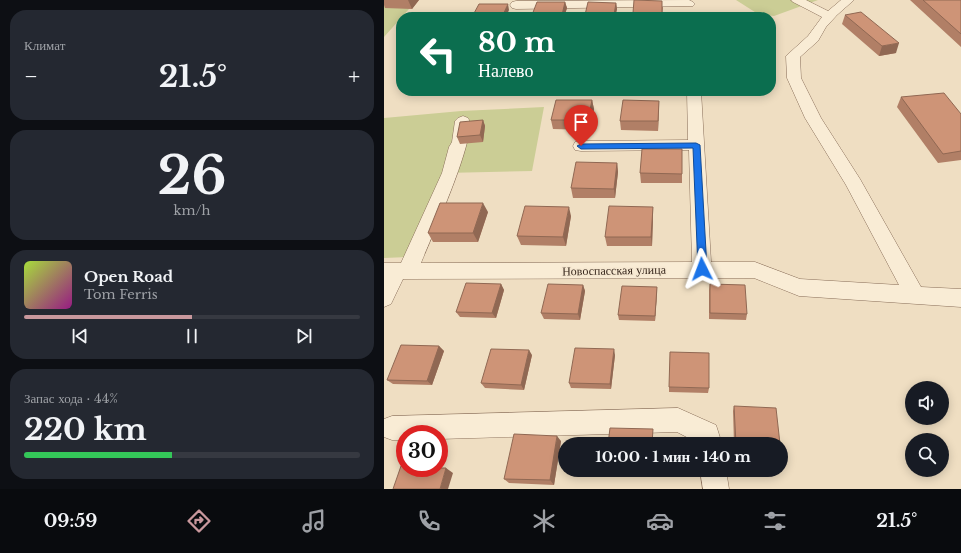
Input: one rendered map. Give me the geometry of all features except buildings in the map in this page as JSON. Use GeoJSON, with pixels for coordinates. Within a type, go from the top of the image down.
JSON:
{"type":"FeatureCollection","features":[{"type":"Feature","properties":{"kind":"street"},"geometry":{"type":"LineString","coordinates":[[797,0],[829,16]]}},
{"type":"Feature","properties":{"kind":"street"},"geometry":{"type":"LineString","coordinates":[[848,0],[829,16],[813,38],[793,56],[794,78],[813,118],[854,182],[915,295]]}},
{"type":"Feature","properties":{"kind":"street"},"geometry":{"type":"LineString","coordinates":[[516,5],[689,2],[690,12]]}},
{"type":"Feature","properties":{"kind":"street"},"geometry":{"type":"LineString","coordinates":[[694,96],[702,269]]}},
{"type":"Feature","properties":{"kind":"street"},"geometry":{"type":"LineString","coordinates":[[384,298],[396,272],[450,173],[457,147],[460,144],[463,121]]}},
{"type":"Feature","properties":{"kind":"street"},"geometry":{"type":"LineString","coordinates":[[581,146],[696,145]]}},
{"type":"Feature","properties":{"kind":"street","name":"Новоспасская улица"},"geometry":{"type":"LineString","coordinates":[[396,272],[702,269],[755,270],[799,287],[961,298]]}},
{"type":"Feature","properties":{"kind":"street"},"geometry":{"type":"LineString","coordinates":[[392,428],[678,420],[707,434],[708,437]]}},
{"type":"Feature","properties":{"kind":"street"},"geometry":{"type":"LineString","coordinates":[[714,477],[716,489]]}},
{"type":"Feature","properties":{"kind":"green space"},"geometry":{"type":"Polygon","coordinates":[[[384,0],[417,0],[406,12],[396,12],[396,24],[384,37],[384,0]]]}},
{"type":"Feature","properties":{"kind":"green space"},"geometry":{"type":"Polygon","coordinates":[[[736,0],[818,0],[776,15],[776,12],[755,12],[736,0]]]}},
{"type":"Feature","properties":{"kind":"green space"},"geometry":{"type":"Polygon","coordinates":[[[544,107],[532,171],[445,173],[408,257],[384,258],[384,118],[461,111],[544,107]]]}},
{"type":"Feature","properties":{"kind":"route"},"geometry":{"type":"LineString","coordinates":[[581,146],[696,145],[702,269]]}}]}
